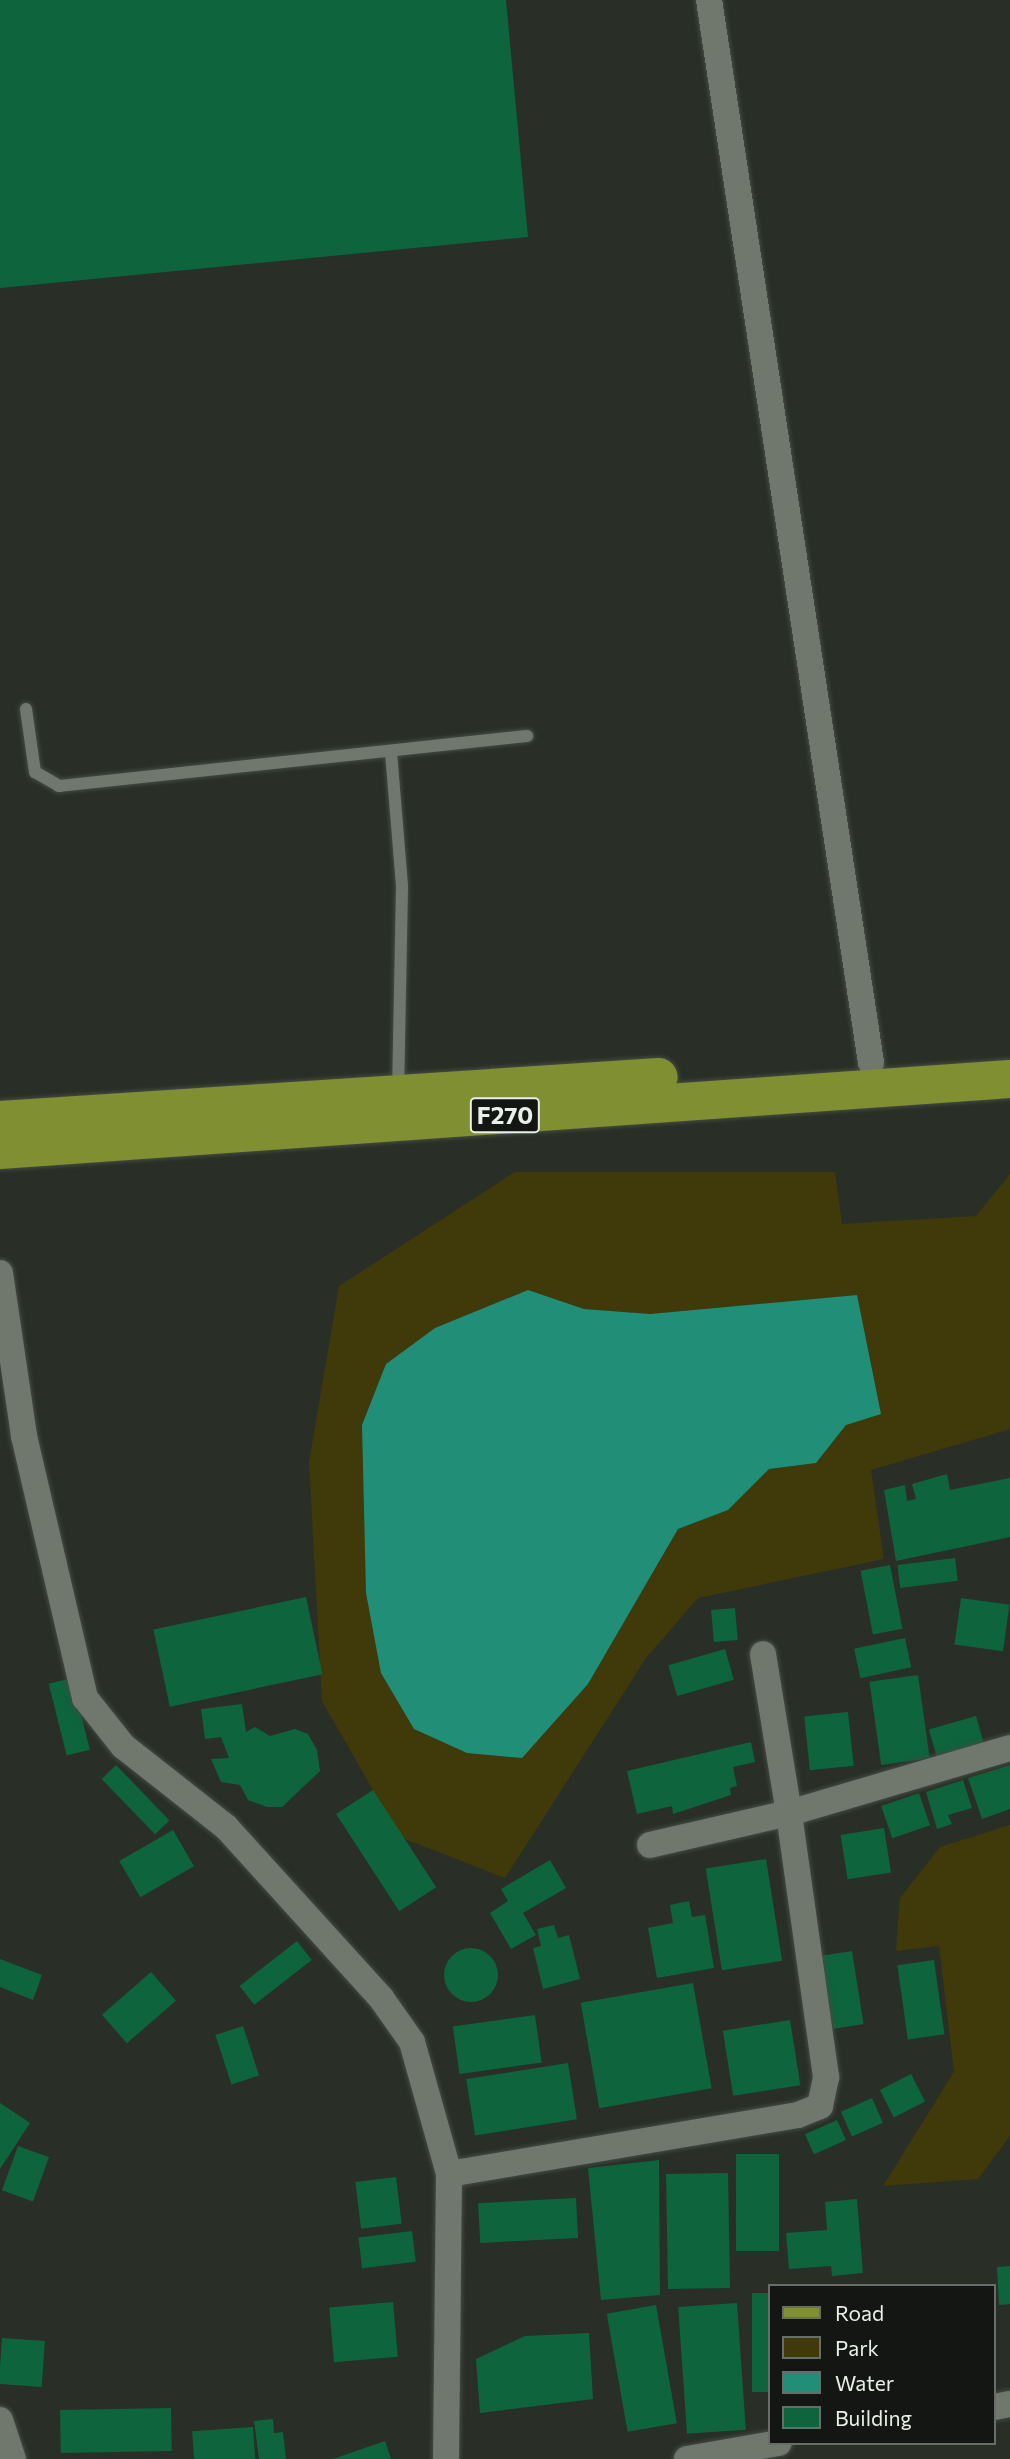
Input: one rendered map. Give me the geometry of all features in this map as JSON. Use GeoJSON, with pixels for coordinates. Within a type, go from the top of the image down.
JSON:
{"type":"FeatureCollection","features":[{"type":"Feature","properties":{"kind":"main road","name":"F270"},"geometry":{"type":"LineString","coordinates":[[0,1120],[1010,1053]]}},
{"type":"Feature","properties":{"kind":"main road","name":"F270"},"geometry":{"type":"LineString","coordinates":[[0,1150],[1010,1079]]}},
{"type":"Feature","properties":{"kind":"street"},"geometry":{"type":"LineString","coordinates":[[709,0],[872,1063]]}},
{"type":"Feature","properties":{"kind":"street"},"geometry":{"type":"LineString","coordinates":[[0,1273],[24,1436],[85,1698],[122,1746],[226,1827],[381,1998],[412,2042],[449,2175],[446,2459]]}},
{"type":"Feature","properties":{"kind":"street"},"geometry":{"type":"LineString","coordinates":[[449,2175],[798,2116],[820,2106],[826,2077],[789,1813],[763,1654]]}},
{"type":"Feature","properties":{"kind":"street"},"geometry":{"type":"LineString","coordinates":[[650,1845],[789,1813],[1010,1748]]}},
{"type":"Feature","properties":{"kind":"street"},"geometry":{"type":"LineString","coordinates":[[0,2420],[13,2459]]}},
{"type":"Feature","properties":{"kind":"street"},"geometry":{"type":"LineString","coordinates":[[687,2459],[768,2445]]}},
{"type":"Feature","properties":{"kind":"lane"},"geometry":{"type":"LineString","coordinates":[[26,709],[35,772],[59,786],[287,758],[391,752],[527,736]]}},
{"type":"Feature","properties":{"kind":"lane"},"geometry":{"type":"LineString","coordinates":[[391,752],[402,887],[398,1094]]}},
{"type":"Feature","properties":{"kind":"green space"},"geometry":{"type":"Polygon","coordinates":[[[515,1172],[835,1172],[842,1224],[976,1216],[1010,1174],[1010,1429],[871,1470],[884,1559],[698,1598],[646,1658],[505,1878],[400,1837],[322,1701],[309,1462],[339,1286],[515,1172]],[[528,1290],[435,1328],[467,1753],[522,1757],[588,1684],[678,1529],[728,1510],[769,1469],[816,1463],[846,1425],[857,1295],[650,1314],[584,1309],[528,1290]]]}},
{"type":"Feature","properties":{"kind":"green space"},"geometry":{"type":"Polygon","coordinates":[[[1010,1825],[1010,2136],[978,2179],[883,2186],[954,2072],[939,1946],[896,1951],[900,1898],[940,1847],[1010,1825]]]}},
{"type":"Feature","properties":{"kind":"water"},"geometry":{"type":"Polygon","coordinates":[[[528,1290],[584,1309],[650,1314],[857,1295],[881,1414],[846,1425],[816,1463],[769,1469],[728,1510],[678,1529],[588,1684],[522,1758],[467,1753],[414,1729],[381,1673],[366,1593],[362,1425],[386,1364],[435,1328],[528,1290]]]}},
{"type":"Feature","properties":{"kind":"building"},"geometry":{"type":"Polygon","coordinates":[[[0,0],[506,0],[528,237],[0,288],[0,0]]]}},
{"type":"Feature","properties":{"kind":"building"},"geometry":{"type":"Polygon","coordinates":[[[947,1474],[950,1490],[1010,1478],[1010,1537],[896,1561],[884,1490],[905,1485],[907,1501],[916,1499],[912,1484],[947,1474]]]}},
{"type":"Feature","properties":{"kind":"building"},"geometry":{"type":"Polygon","coordinates":[[[955,1558],[958,1581],[900,1588],[897,1565],[955,1558]]]}},
{"type":"Feature","properties":{"kind":"building"},"geometry":{"type":"Polygon","coordinates":[[[890,1565],[902,1629],[873,1635],[861,1571],[890,1565]]]}},
{"type":"Feature","properties":{"kind":"building"},"geometry":{"type":"Polygon","coordinates":[[[306,1597],[322,1674],[170,1707],[153,1629],[306,1597]]]}},
{"type":"Feature","properties":{"kind":"building"},"geometry":{"type":"Polygon","coordinates":[[[961,1598],[1010,1605],[1003,1651],[954,1645],[961,1598]]]}},
{"type":"Feature","properties":{"kind":"building"},"geometry":{"type":"Polygon","coordinates":[[[735,1608],[738,1640],[714,1642],[711,1610],[735,1608]]]}},
{"type":"Feature","properties":{"kind":"building"},"geometry":{"type":"Polygon","coordinates":[[[905,1638],[911,1667],[860,1678],[854,1649],[905,1638]]]}},
{"type":"Feature","properties":{"kind":"building"},"geometry":{"type":"Polygon","coordinates":[[[725,1649],[734,1680],[677,1696],[668,1665],[725,1649]]]}},
{"type":"Feature","properties":{"kind":"building"},"geometry":{"type":"Polygon","coordinates":[[[918,1675],[930,1758],[881,1765],[869,1682],[918,1675]]]}},
{"type":"Feature","properties":{"kind":"building"},"geometry":{"type":"Polygon","coordinates":[[[72,1678],[90,1750],[67,1756],[49,1684],[72,1678]]]}},
{"type":"Feature","properties":{"kind":"building"},"geometry":{"type":"Polygon","coordinates":[[[242,1704],[246,1732],[255,1727],[270,1736],[295,1729],[308,1734],[317,1750],[320,1771],[282,1807],[267,1807],[248,1800],[240,1785],[221,1782],[211,1759],[229,1758],[221,1737],[205,1739],[201,1709],[242,1704]]]}},
{"type":"Feature","properties":{"kind":"building"},"geometry":{"type":"Polygon","coordinates":[[[848,1712],[854,1766],[810,1770],[804,1717],[848,1712]]]}},
{"type":"Feature","properties":{"kind":"building"},"geometry":{"type":"Polygon","coordinates":[[[976,1716],[985,1748],[938,1761],[929,1730],[976,1716]]]}},
{"type":"Feature","properties":{"kind":"building"},"geometry":{"type":"Polygon","coordinates":[[[751,1742],[755,1762],[733,1767],[737,1786],[730,1788],[731,1795],[673,1814],[672,1806],[637,1814],[627,1771],[751,1742]]]}},
{"type":"Feature","properties":{"kind":"building"},"geometry":{"type":"Polygon","coordinates":[[[116,1765],[169,1820],[155,1834],[102,1779],[116,1765]]]}},
{"type":"Feature","properties":{"kind":"building"},"geometry":{"type":"Polygon","coordinates":[[[1010,1765],[1010,1809],[982,1819],[968,1778],[1010,1765]]]}},
{"type":"Feature","properties":{"kind":"building"},"geometry":{"type":"Polygon","coordinates":[[[963,1780],[972,1808],[948,1815],[952,1824],[937,1829],[926,1792],[963,1780]]]}},
{"type":"Feature","properties":{"kind":"building"},"geometry":{"type":"Polygon","coordinates":[[[373,1790],[436,1887],[399,1911],[336,1814],[373,1790]]]}},
{"type":"Feature","properties":{"kind":"building"},"geometry":{"type":"Polygon","coordinates":[[[919,1793],[930,1825],[892,1838],[881,1806],[919,1793]]]}},
{"type":"Feature","properties":{"kind":"building"},"geometry":{"type":"Polygon","coordinates":[[[884,1828],[891,1872],[848,1879],[841,1835],[884,1828]]]}},
{"type":"Feature","properties":{"kind":"building"},"geometry":{"type":"Polygon","coordinates":[[[173,1830],[194,1866],[140,1897],[119,1861],[173,1830]]]}},
{"type":"Feature","properties":{"kind":"building"},"geometry":{"type":"Polygon","coordinates":[[[766,1859],[782,1961],[722,1970],[706,1869],[766,1859]]]}},
{"type":"Feature","properties":{"kind":"building"},"geometry":{"type":"Polygon","coordinates":[[[550,1860],[566,1888],[523,1913],[536,1935],[511,1949],[490,1913],[508,1901],[501,1889],[550,1860]]]}},
{"type":"Feature","properties":{"kind":"building"},"geometry":{"type":"Polygon","coordinates":[[[689,1901],[692,1917],[705,1915],[714,1968],[657,1978],[648,1928],[673,1923],[670,1905],[689,1901]]]}},
{"type":"Feature","properties":{"kind":"building"},"geometry":{"type":"Polygon","coordinates":[[[554,1925],[558,1938],[569,1935],[580,1979],[543,1989],[533,1948],[541,1946],[537,1929],[554,1925]]]}},
{"type":"Feature","properties":{"kind":"building"},"geometry":{"type":"Polygon","coordinates":[[[297,1941],[312,1960],[254,2005],[239,1986],[297,1941]]]}},
{"type":"Feature","properties":{"kind":"building"},"geometry":{"type":"Polygon","coordinates":[[[471,1948],[490,1956],[498,1975],[490,1994],[471,2002],[452,1994],[444,1975],[452,1956],[471,1948]]]}},
{"type":"Feature","properties":{"kind":"building"},"geometry":{"type":"Polygon","coordinates":[[[852,1951],[864,2024],[833,2029],[821,1956],[852,1951]]]}},
{"type":"Feature","properties":{"kind":"building"},"geometry":{"type":"Polygon","coordinates":[[[0,1959],[42,1975],[33,2000],[0,1987],[0,1959]]]}},
{"type":"Feature","properties":{"kind":"building"},"geometry":{"type":"Polygon","coordinates":[[[934,1960],[944,2034],[908,2039],[897,1965],[934,1960]]]}},
{"type":"Feature","properties":{"kind":"building"},"geometry":{"type":"Polygon","coordinates":[[[151,1972],[176,2001],[127,2043],[102,2015],[151,1972]]]}},
{"type":"Feature","properties":{"kind":"building"},"geometry":{"type":"Polygon","coordinates":[[[693,1983],[712,2088],[599,2108],[581,2003],[693,1983]]]}},
{"type":"Feature","properties":{"kind":"building"},"geometry":{"type":"Polygon","coordinates":[[[535,2015],[542,2063],[459,2074],[453,2027],[535,2015]]]}},
{"type":"Feature","properties":{"kind":"building"},"geometry":{"type":"Polygon","coordinates":[[[790,2020],[800,2085],[733,2096],[723,2031],[790,2020]]]}},
{"type":"Feature","properties":{"kind":"building"},"geometry":{"type":"Polygon","coordinates":[[[243,2026],[259,2075],[231,2084],[215,2035],[243,2026]]]}},
{"type":"Feature","properties":{"kind":"building"},"geometry":{"type":"Polygon","coordinates":[[[568,2063],[577,2119],[475,2135],[466,2079],[568,2063]]]}},
{"type":"Feature","properties":{"kind":"building"},"geometry":{"type":"Polygon","coordinates":[[[911,2074],[925,2102],[894,2118],[880,2090],[911,2074]]]}},
{"type":"Feature","properties":{"kind":"building"},"geometry":{"type":"Polygon","coordinates":[[[872,2098],[883,2123],[852,2136],[841,2112],[872,2098]]]}},
{"type":"Feature","properties":{"kind":"building"},"geometry":{"type":"Polygon","coordinates":[[[0,2103],[30,2123],[0,2169],[0,2103]]]}},
{"type":"Feature","properties":{"kind":"building"},"geometry":{"type":"Polygon","coordinates":[[[837,2120],[846,2140],[814,2154],[805,2134],[837,2120]]]}},
{"type":"Feature","properties":{"kind":"building"},"geometry":{"type":"Polygon","coordinates":[[[18,2146],[49,2157],[33,2201],[2,2190],[18,2146]]]}},
{"type":"Feature","properties":{"kind":"building"},"geometry":{"type":"Polygon","coordinates":[[[736,2154],[779,2154],[779,2251],[736,2251],[736,2154]]]}},
{"type":"Feature","properties":{"kind":"building"},"geometry":{"type":"Polygon","coordinates":[[[659,2160],[660,2295],[601,2300],[588,2168],[659,2160]]]}},
{"type":"Feature","properties":{"kind":"building"},"geometry":{"type":"Polygon","coordinates":[[[728,2173],[730,2288],[668,2289],[666,2174],[728,2173]]]}},
{"type":"Feature","properties":{"kind":"building"},"geometry":{"type":"Polygon","coordinates":[[[396,2177],[402,2224],[361,2229],[355,2182],[396,2177]]]}},
{"type":"Feature","properties":{"kind":"building"},"geometry":{"type":"Polygon","coordinates":[[[576,2198],[578,2238],[480,2243],[478,2203],[576,2198]]]}},
{"type":"Feature","properties":{"kind":"building"},"geometry":{"type":"Polygon","coordinates":[[[857,2199],[863,2273],[832,2276],[831,2266],[789,2269],[786,2233],[827,2230],[825,2202],[857,2199]]]}},
{"type":"Feature","properties":{"kind":"building"},"geometry":{"type":"Polygon","coordinates":[[[412,2231],[416,2262],[362,2268],[358,2238],[412,2231]]]}},
{"type":"Feature","properties":{"kind":"building"},"geometry":{"type":"Polygon","coordinates":[[[1010,2266],[1010,2304],[999,2305],[997,2267],[1010,2266]]]}},
{"type":"Feature","properties":{"kind":"building"},"geometry":{"type":"Polygon","coordinates":[[[752,2293],[768,2293],[768,2392],[752,2392],[752,2293]]]}},
{"type":"Feature","properties":{"kind":"building"},"geometry":{"type":"Polygon","coordinates":[[[393,2302],[398,2357],[334,2362],[329,2308],[393,2302]]]}},
{"type":"Feature","properties":{"kind":"building"},"geometry":{"type":"Polygon","coordinates":[[[737,2303],[746,2430],[687,2434],[678,2307],[737,2303]]]}},
{"type":"Feature","properties":{"kind":"building"},"geometry":{"type":"Polygon","coordinates":[[[656,2305],[677,2423],[628,2432],[607,2314],[656,2305]]]}},
{"type":"Feature","properties":{"kind":"building"},"geometry":{"type":"Polygon","coordinates":[[[589,2333],[593,2399],[480,2413],[476,2359],[525,2336],[589,2333]]]}},
{"type":"Feature","properties":{"kind":"building"},"geometry":{"type":"Polygon","coordinates":[[[2,2338],[45,2341],[42,2387],[0,2384],[2,2338]]]}},
{"type":"Feature","properties":{"kind":"building"},"geometry":{"type":"Polygon","coordinates":[[[171,2408],[172,2451],[61,2453],[60,2410],[171,2408]]]}},
{"type":"Feature","properties":{"kind":"building"},"geometry":{"type":"Polygon","coordinates":[[[273,2419],[274,2433],[283,2432],[286,2459],[259,2459],[254,2421],[273,2419]]]}},
{"type":"Feature","properties":{"kind":"building"},"geometry":{"type":"Polygon","coordinates":[[[253,2427],[255,2459],[194,2459],[192,2431],[253,2427]]]}},
{"type":"Feature","properties":{"kind":"building"},"geometry":{"type":"Polygon","coordinates":[[[385,2441],[391,2459],[333,2459],[385,2441]]]}}]}
